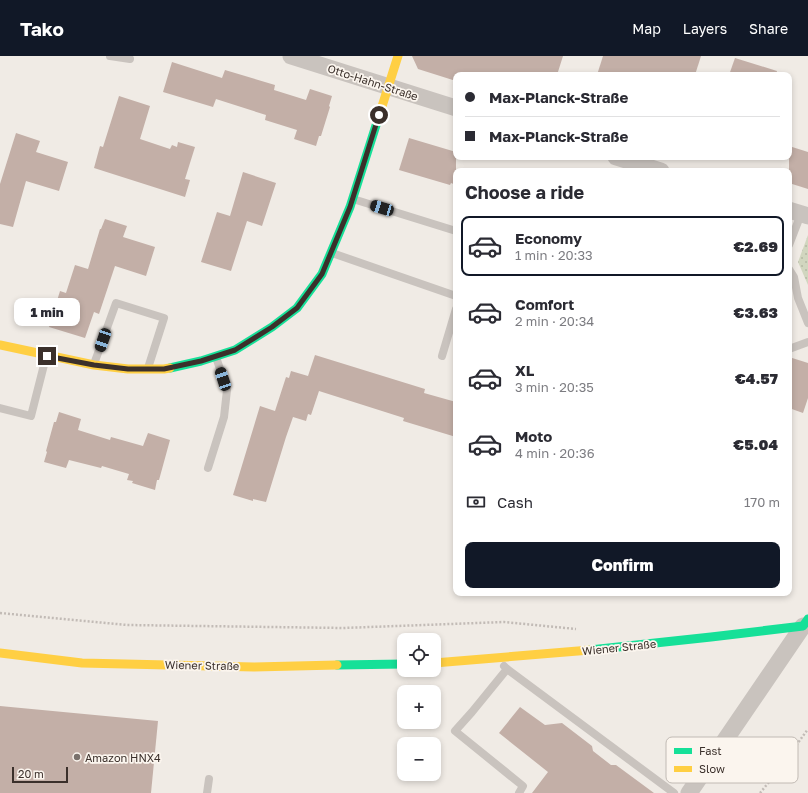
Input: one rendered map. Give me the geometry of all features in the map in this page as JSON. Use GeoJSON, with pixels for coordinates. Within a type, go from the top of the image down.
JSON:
{"type":"FeatureCollection","features":[{"type":"Feature","properties":{"kind":"street","name":"Otto-Hahn-Straße"},"geometry":{"type":"LineString","coordinates":[[290,56],[453,107]]}},
{"type":"Feature","properties":{"kind":"street"},"geometry":{"type":"LineString","coordinates":[[0,346],[94,365],[128,369],[164,369],[201,361],[235,350],[272,327],[297,308],[322,274],[353,199],[398,56]]}},
{"type":"Feature","properties":{"kind":"street"},"geometry":{"type":"LineString","coordinates":[[626,160],[651,168]]}},
{"type":"Feature","properties":{"kind":"street"},"geometry":{"type":"LineString","coordinates":[[727,737],[806,622]]}},
{"type":"Feature","properties":{"kind":"street","name":"Wiener Straße"},"geometry":{"type":"LineString","coordinates":[[441,663],[621,648],[712,638],[806,622]]}},
{"type":"Feature","properties":{"kind":"street","name":"Wiener Straße"},"geometry":{"type":"LineString","coordinates":[[0,653],[82,662],[254,666],[397,664]]}},
{"type":"Feature","properties":{"kind":"street"},"geometry":{"type":"LineString","coordinates":[[689,793],[696,783]]}},
{"type":"Feature","properties":{"kind":"lane"},"geometry":{"type":"LineString","coordinates":[[110,56],[130,59]]}},
{"type":"Feature","properties":{"kind":"lane"},"geometry":{"type":"LineString","coordinates":[[353,199],[453,230]]}},
{"type":"Feature","properties":{"kind":"lane"},"geometry":{"type":"LineString","coordinates":[[792,235],[799,213]]}},
{"type":"Feature","properties":{"kind":"lane"},"geometry":{"type":"LineString","coordinates":[[331,253],[453,295]]}},
{"type":"Feature","properties":{"kind":"lane"},"geometry":{"type":"LineString","coordinates":[[792,274],[798,298],[808,323]]}},
{"type":"Feature","properties":{"kind":"lane"},"geometry":{"type":"LineString","coordinates":[[94,365],[116,303],[164,318],[148,370]]}},
{"type":"Feature","properties":{"kind":"lane"},"geometry":{"type":"LineString","coordinates":[[442,356],[453,319]]}},
{"type":"Feature","properties":{"kind":"lane"},"geometry":{"type":"LineString","coordinates":[[792,348],[808,342]]}},
{"type":"Feature","properties":{"kind":"lane"},"geometry":{"type":"LineString","coordinates":[[0,408],[31,416],[47,356]]}},
{"type":"Feature","properties":{"kind":"lane"},"geometry":{"type":"LineString","coordinates":[[208,468],[224,417],[227,390],[215,356]]}},
{"type":"Feature","properties":{"kind":"lane"},"geometry":{"type":"LineString","coordinates":[[496,659],[507,669],[674,793]]}},
{"type":"Feature","properties":{"kind":"lane"},"geometry":{"type":"LineString","coordinates":[[507,669],[455,731],[523,786],[519,793]]}},
{"type":"Feature","properties":{"kind":"lane"},"geometry":{"type":"LineString","coordinates":[[207,793],[209,779]]}},
{"type":"Feature","properties":{"kind":"path"},"geometry":{"type":"LineString","coordinates":[[0,613],[127,625],[343,628],[504,622],[583,630]]}},
{"type":"Feature","properties":{"kind":"path"},"geometry":{"type":"LineString","coordinates":[[798,743],[808,729]]}},
{"type":"Feature","properties":{"kind":"path"},"geometry":{"type":"LineString","coordinates":[[760,793],[768,783]]}},
{"type":"Feature","properties":{"kind":"green space"},"geometry":{"type":"Polygon","coordinates":[[[808,235],[808,285],[798,262],[808,235]]]}},
{"type":"Feature","properties":{"kind":"building"},"geometry":{"type":"Polygon","coordinates":[[[412,56],[563,56],[558,72],[453,72],[453,80],[418,69],[412,56]]]}},
{"type":"Feature","properties":{"kind":"building"},"geometry":{"type":"Polygon","coordinates":[[[603,56],[701,56],[696,72],[598,72],[603,56]]]}},
{"type":"Feature","properties":{"kind":"building"},"geometry":{"type":"Polygon","coordinates":[[[735,58],[777,71],[777,72],[730,72],[735,58]]]}},
{"type":"Feature","properties":{"kind":"building"},"geometry":{"type":"Polygon","coordinates":[[[172,62],[222,78],[225,70],[275,85],[274,90],[306,100],[310,89],[332,96],[321,136],[319,136],[316,146],[294,139],[297,130],[265,120],[266,115],[216,99],[213,107],[163,92],[172,62]]]}},
{"type":"Feature","properties":{"kind":"building"},"geometry":{"type":"Polygon","coordinates":[[[119,96],[150,106],[140,139],[170,149],[172,145],[177,147],[178,142],[195,147],[185,179],[190,180],[185,197],[94,168],[100,146],[103,147],[119,96]]]}},
{"type":"Feature","properties":{"kind":"building"},"geometry":{"type":"Polygon","coordinates":[[[16,133],[40,141],[36,152],[68,162],[59,191],[26,181],[13,227],[0,224],[0,184],[16,133]]]}},
{"type":"Feature","properties":{"kind":"building"},"geometry":{"type":"Polygon","coordinates":[[[409,138],[453,151],[453,160],[456,160],[456,168],[453,168],[453,184],[451,183],[450,185],[399,170],[409,138]]]}},
{"type":"Feature","properties":{"kind":"building"},"geometry":{"type":"Polygon","coordinates":[[[792,147],[808,152],[808,189],[792,184],[792,168],[789,168],[789,160],[792,160],[792,147]]]}},
{"type":"Feature","properties":{"kind":"building"},"geometry":{"type":"Polygon","coordinates":[[[243,172],[276,183],[262,226],[247,221],[231,271],[201,262],[217,212],[230,216],[243,172]]]}},
{"type":"Feature","properties":{"kind":"building"},"geometry":{"type":"Polygon","coordinates":[[[105,219],[127,226],[123,237],[155,247],[146,276],[115,266],[99,314],[94,312],[85,338],[49,327],[60,291],[66,293],[75,265],[88,269],[100,229],[105,219]]]}},
{"type":"Feature","properties":{"kind":"building"},"geometry":{"type":"Polygon","coordinates":[[[315,355],[425,389],[424,393],[453,401],[453,436],[403,421],[404,418],[319,391],[311,415],[308,414],[306,421],[293,417],[266,502],[253,499],[253,501],[233,495],[260,406],[275,411],[286,377],[289,378],[291,371],[308,376],[315,355]]]}},
{"type":"Feature","properties":{"kind":"building"},"geometry":{"type":"Polygon","coordinates":[[[792,358],[808,363],[808,398],[803,413],[792,409],[792,358]]]}},
{"type":"Feature","properties":{"kind":"building"},"geometry":{"type":"Polygon","coordinates":[[[59,412],[81,419],[78,430],[110,440],[111,437],[143,446],[148,433],[170,440],[155,490],[127,480],[129,474],[102,466],[101,468],[69,460],[66,468],[44,462],[54,422],[56,422],[59,412]]]}},
{"type":"Feature","properties":{"kind":"building","name":"Amazon HNX4"},"geometry":{"type":"Polygon","coordinates":[[[0,706],[158,721],[151,793],[0,793],[0,706]]]}},
{"type":"Feature","properties":{"kind":"building"},"geometry":{"type":"Polygon","coordinates":[[[520,707],[545,725],[562,723],[592,746],[593,751],[611,765],[616,765],[654,793],[532,793],[548,772],[499,733],[520,707]]]}},
{"type":"Feature","properties":{"kind":"traffic: fast"},"geometry":{"type":"LineString","coordinates":[[170,368],[201,361],[235,350],[272,327],[297,308],[322,274],[350,207],[378,119]]}},
{"type":"Feature","properties":{"kind":"traffic: fast"},"geometry":{"type":"LineString","coordinates":[[590,650],[803,626],[808,619]]}},
{"type":"Feature","properties":{"kind":"traffic: fast"},"geometry":{"type":"LineString","coordinates":[[337,665],[397,664]]}},
{"type":"Feature","properties":{"kind":"traffic: slow"},"geometry":{"type":"LineString","coordinates":[[378,119],[398,56]]}},
{"type":"Feature","properties":{"kind":"traffic: slow"},"geometry":{"type":"LineString","coordinates":[[0,345],[94,365],[128,369],[170,368]]}},
{"type":"Feature","properties":{"kind":"traffic: slow"},"geometry":{"type":"LineString","coordinates":[[441,662],[590,650]]}},
{"type":"Feature","properties":{"kind":"traffic: slow"},"geometry":{"type":"LineString","coordinates":[[0,653],[82,663],[254,667],[337,665]]}},
{"type":"Feature","properties":{"kind":"place","name":"Amazon HNX4"},"geometry":{"type":"Point","coordinates":[77,757]}},
{"type":"Feature","properties":{"kind":"route"},"geometry":{"type":"LineString","coordinates":[[47,356],[94,365],[128,369],[164,369],[201,361],[235,350],[272,327],[297,308],[322,274],[350,207],[379,115]]}}]}
